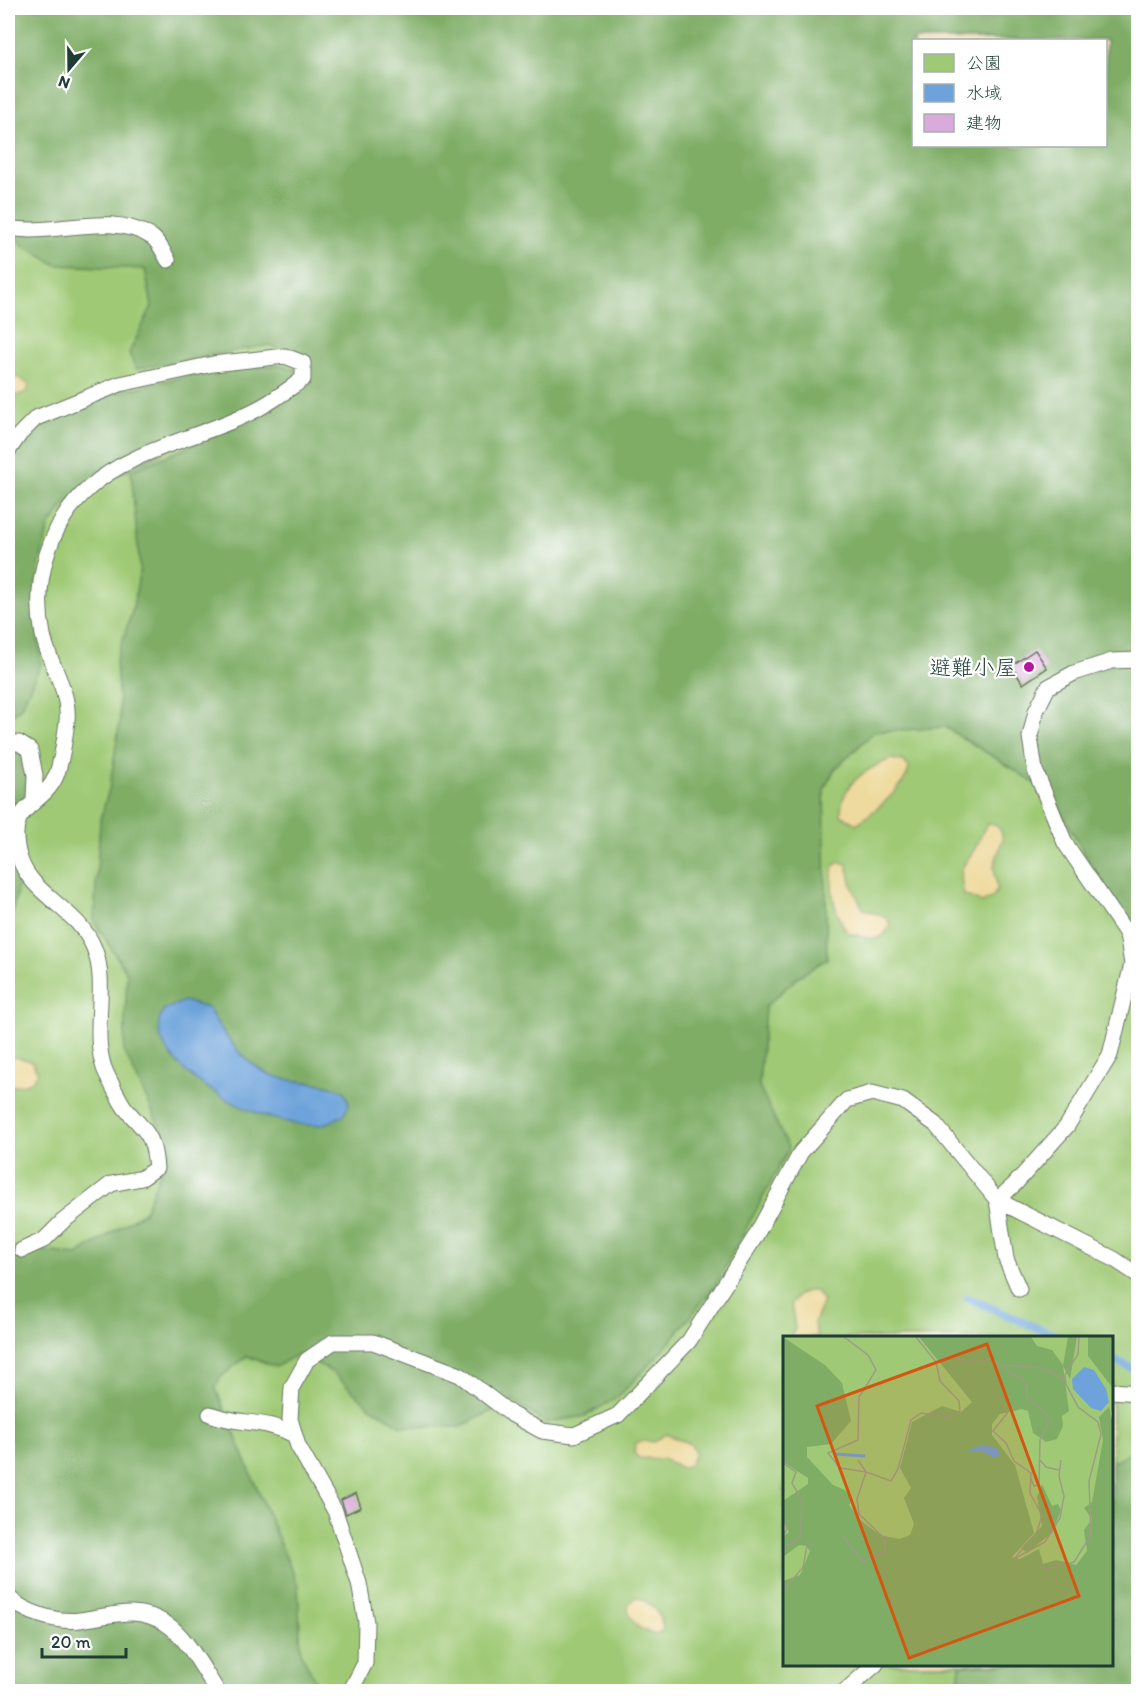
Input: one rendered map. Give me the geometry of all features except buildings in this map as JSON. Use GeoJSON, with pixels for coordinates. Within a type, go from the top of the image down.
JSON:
{"type":"FeatureCollection","features":[{"type":"Feature","properties":{"kind":"lane"},"geometry":{"type":"LineString","coordinates":[[8,228],[28,232],[92,224],[126,226],[154,238],[168,260]]}},
{"type":"Feature","properties":{"kind":"lane"},"geometry":{"type":"LineString","coordinates":[[8,451],[20,434],[36,418],[120,384],[213,364],[285,356],[303,363],[303,379],[261,407],[110,471],[88,488],[58,524],[45,561],[41,603],[43,635],[66,696],[67,720],[56,775],[49,787],[26,807],[18,821],[15,838],[20,860],[31,881],[72,914],[94,948],[100,972],[99,1018],[104,1068],[124,1107],[149,1133],[154,1148],[156,1168],[142,1178],[111,1184],[62,1222],[44,1240],[22,1250]]}},
{"type":"Feature","properties":{"kind":"lane"},"geometry":{"type":"LineString","coordinates":[[996,1200],[1015,1184],[1067,1126],[1110,1055],[1132,964],[1127,934],[1065,843],[1040,781],[1030,737],[1036,711],[1048,687],[1074,673],[1113,662],[1138,660]]}},
{"type":"Feature","properties":{"kind":"lane"},"geometry":{"type":"LineString","coordinates":[[8,743],[19,743],[30,750],[35,775],[34,799]]}},
{"type":"Feature","properties":{"kind":"lane"},"geometry":{"type":"LineString","coordinates":[[350,1692],[365,1663],[366,1622],[359,1583],[335,1511],[298,1446],[290,1419],[292,1387],[307,1360],[333,1342],[373,1342],[460,1375],[511,1414],[542,1431],[574,1435],[618,1415],[689,1341],[755,1237],[801,1152],[847,1100],[872,1093],[903,1101],[935,1124],[996,1200],[1114,1259],[1138,1275]]}},
{"type":"Feature","properties":{"kind":"lane"},"geometry":{"type":"LineString","coordinates":[[996,1200],[1006,1259],[1019,1289]]}},
{"type":"Feature","properties":{"kind":"lane"},"geometry":{"type":"LineString","coordinates":[[1113,1390],[1138,1393]]}},
{"type":"Feature","properties":{"kind":"lane"},"geometry":{"type":"LineString","coordinates":[[210,1414],[231,1422],[260,1422],[276,1425],[294,1435]]}},
{"type":"Feature","properties":{"kind":"lane"},"geometry":{"type":"LineString","coordinates":[[8,1597],[35,1613],[63,1620],[80,1620],[120,1612],[142,1612],[166,1624],[185,1644],[218,1692]]}},
{"type":"Feature","properties":{"kind":"lane"},"geometry":{"type":"LineString","coordinates":[[844,1692],[875,1666]]}},
{"type":"Feature","properties":{"kind":"green space"},"geometry":{"type":"Polygon","coordinates":[[[8,8],[1138,8],[1138,936],[1096,874],[1052,796],[945,727],[874,732],[835,769],[824,789],[827,959],[799,976],[765,1007],[759,1086],[789,1149],[715,1286],[664,1349],[618,1397],[585,1416],[545,1423],[513,1400],[460,1427],[402,1426],[370,1407],[332,1372],[299,1353],[276,1367],[247,1356],[221,1377],[215,1387],[298,1586],[301,1653],[321,1691],[8,1692],[8,1246],[77,1255],[144,1212],[170,1149],[124,1051],[127,973],[94,921],[100,821],[110,786],[120,720],[116,660],[132,612],[140,570],[131,471],[256,418],[310,381],[302,360],[269,345],[136,369],[129,353],[152,306],[145,269],[57,265],[25,247],[8,231],[8,8]]]}},
{"type":"Feature","properties":{"kind":"green space"},"geometry":{"type":"Polygon","coordinates":[[[8,62],[1138,645],[1138,1691],[8,1691],[8,62]]]}},
{"type":"Feature","properties":{"kind":"green space"},"geometry":{"type":"Polygon","coordinates":[[[282,365],[296,370],[299,376],[270,397],[69,500],[49,526],[39,565],[35,598],[41,664],[20,709],[11,714],[8,721],[8,463],[24,437],[49,422],[117,392],[213,370],[282,365]]]}},
{"type":"Feature","properties":{"kind":"green space"},"geometry":{"type":"Polygon","coordinates":[[[12,750],[22,751],[28,758],[30,792],[16,815],[18,887],[8,932],[8,753],[12,750]]]}},
{"type":"Feature","properties":{"kind":"green space"},"geometry":{"type":"Polygon","coordinates":[[[1138,1448],[1138,1691],[957,1691],[960,1666],[1113,1666],[1113,1461],[1138,1448]]]}},
{"type":"Feature","properties":{"kind":"sand"},"geometry":{"type":"Polygon","coordinates":[[[18,377],[29,385],[27,392],[8,398],[8,378],[18,377]]]}},
{"type":"Feature","properties":{"kind":"sand"},"geometry":{"type":"Polygon","coordinates":[[[891,759],[903,761],[909,767],[903,782],[896,790],[880,806],[856,824],[841,815],[845,795],[856,779],[891,759]]]}},
{"type":"Feature","properties":{"kind":"sand"},"geometry":{"type":"Polygon","coordinates":[[[988,824],[993,824],[1000,829],[1003,838],[994,866],[997,889],[993,897],[982,903],[964,895],[961,875],[964,865],[988,824]]]}},
{"type":"Feature","properties":{"kind":"sand"},"geometry":{"type":"Polygon","coordinates":[[[840,862],[847,864],[852,886],[863,909],[886,917],[890,924],[887,931],[879,938],[873,939],[848,933],[843,926],[836,910],[832,891],[834,865],[840,862]]]}},
{"type":"Feature","properties":{"kind":"sand"},"geometry":{"type":"Polygon","coordinates":[[[16,1057],[31,1061],[38,1072],[29,1083],[8,1087],[8,1059],[16,1057]]]}},
{"type":"Feature","properties":{"kind":"sand"},"geometry":{"type":"Polygon","coordinates":[[[806,1291],[816,1291],[823,1301],[814,1323],[817,1336],[792,1336],[795,1328],[791,1304],[798,1295],[806,1291]]]}},
{"type":"Feature","properties":{"kind":"sand"},"geometry":{"type":"Polygon","coordinates":[[[666,1434],[692,1445],[695,1453],[690,1465],[681,1468],[665,1459],[639,1458],[634,1453],[636,1443],[654,1442],[666,1434]]]}},
{"type":"Feature","properties":{"kind":"sand"},"geometry":{"type":"Polygon","coordinates":[[[635,1597],[646,1601],[655,1609],[661,1619],[663,1630],[655,1635],[639,1628],[632,1621],[628,1605],[635,1597]]]}},
{"type":"Feature","properties":{"kind":"water"},"geometry":{"type":"Polygon","coordinates":[[[184,1001],[208,1008],[222,1031],[239,1052],[260,1069],[285,1079],[320,1084],[344,1091],[349,1104],[344,1115],[323,1124],[303,1125],[278,1120],[223,1097],[198,1081],[177,1063],[163,1043],[159,1023],[163,1010],[184,1001]]]}},
{"type":"Feature","properties":{"kind":"waterway"},"geometry":{"type":"LineString","coordinates":[[968,1298],[1056,1336]]}},
{"type":"Feature","properties":{"kind":"waterway"},"geometry":{"type":"LineString","coordinates":[[1113,1359],[1138,1371]]}},
{"type":"Feature","properties":{"kind":"place","name":"避難小屋"},"geometry":{"type":"Point","coordinates":[1029,667]}}]}
